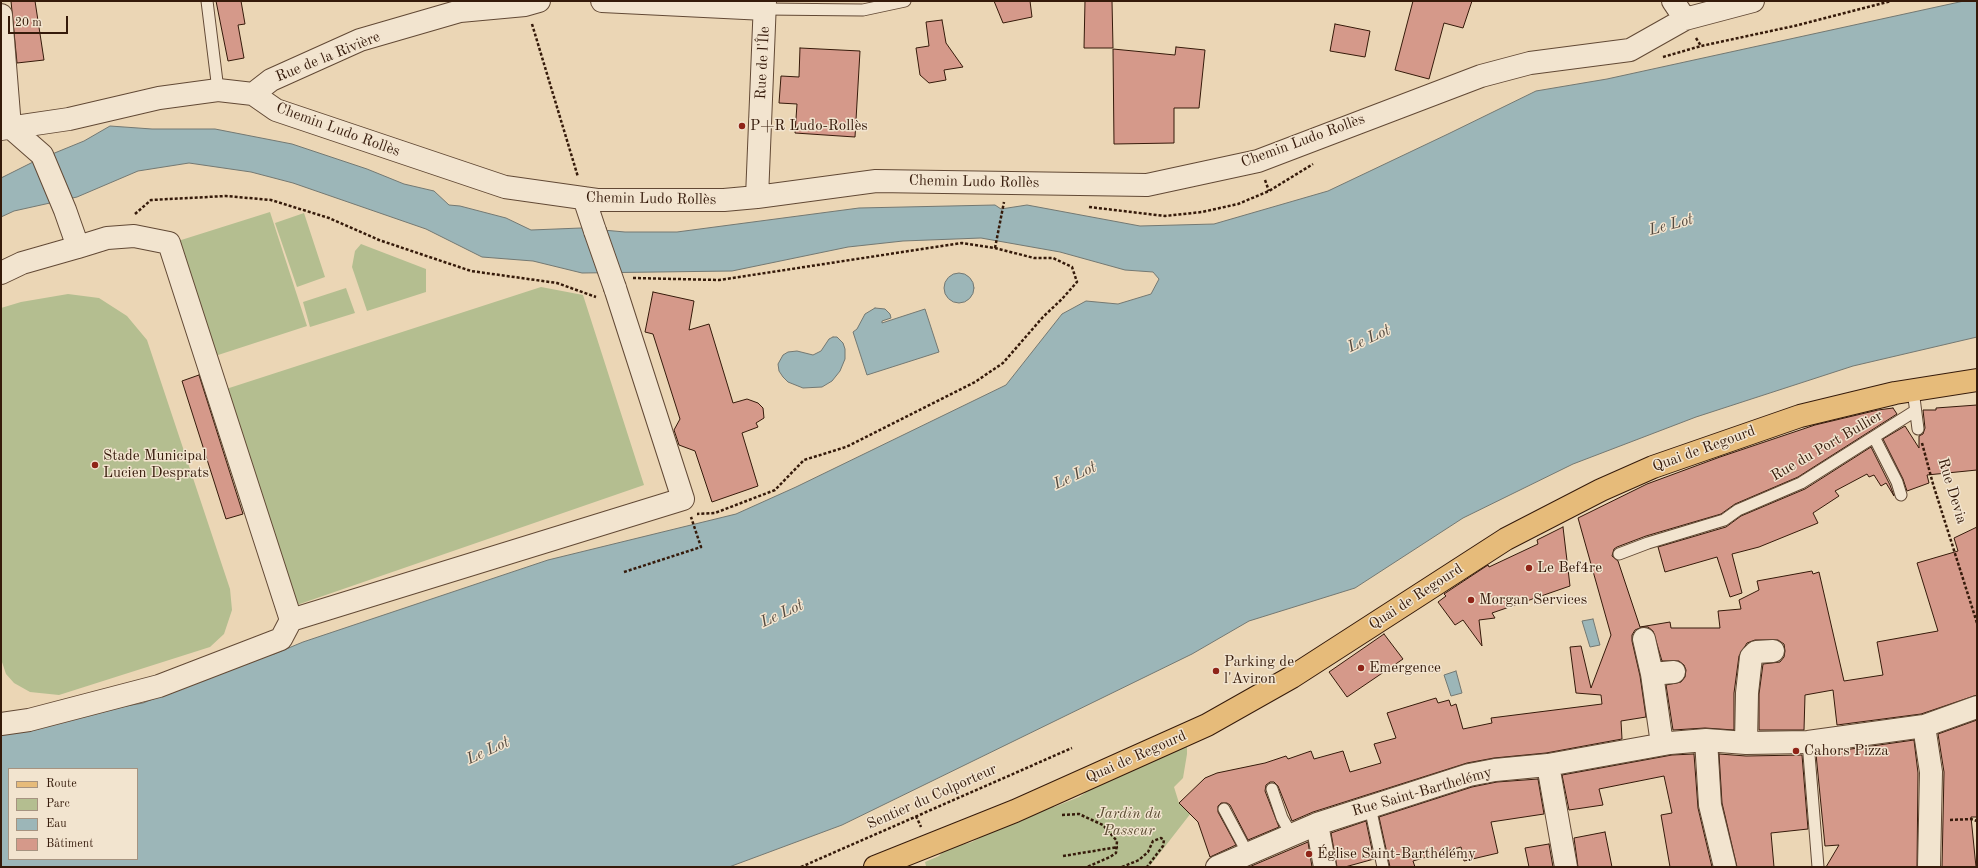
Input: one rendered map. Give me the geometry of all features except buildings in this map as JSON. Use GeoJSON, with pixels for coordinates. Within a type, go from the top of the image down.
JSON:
{"type":"FeatureCollection","features":[{"type":"Feature","properties":{"kind":"main road","name":"Quai de Regourd"},"geometry":{"type":"LineString","coordinates":[[875,867],[1015,811],[1207,725],[1292,677],[1506,540],[1600,490],[1653,467],[1769,426],[1830,408],[1913,390],[1977,380]]}},
{"type":"Feature","properties":{"kind":"street"},"geometry":{"type":"LineString","coordinates":[[602,1],[765,5]]}},
{"type":"Feature","properties":{"kind":"street"},"geometry":{"type":"LineString","coordinates":[[1673,1],[1685,19]]}},
{"type":"Feature","properties":{"kind":"street","name":"Chemin Ludo Rollès"},"geometry":{"type":"LineString","coordinates":[[253,94],[276,110],[505,187],[586,207],[597,200],[724,200],[876,181],[1146,185],[1258,161],[1481,76],[1530,62],[1630,50],[1685,19],[1753,1]]}},
{"type":"Feature","properties":{"kind":"street","name":"Rue de la Rivière"},"geometry":{"type":"LineString","coordinates":[[253,94],[271,80],[360,40],[460,11],[532,3]]}},
{"type":"Feature","properties":{"kind":"street","name":"Rue de l'Île"},"geometry":{"type":"LineString","coordinates":[[757,197],[765,5]]}},
{"type":"Feature","properties":{"kind":"street"},"geometry":{"type":"LineString","coordinates":[[1,15],[6,128]]}},
{"type":"Feature","properties":{"kind":"street"},"geometry":{"type":"LineString","coordinates":[[6,128],[69,119],[159,98],[218,90],[253,94]]}},
{"type":"Feature","properties":{"kind":"street"},"geometry":{"type":"LineString","coordinates":[[6,128],[42,155],[65,210],[78,247]]}},
{"type":"Feature","properties":{"kind":"street"},"geometry":{"type":"LineString","coordinates":[[1,724],[29,720],[158,686],[281,639],[291,620],[683,499],[586,207]]}},
{"type":"Feature","properties":{"kind":"street"},"geometry":{"type":"LineString","coordinates":[[1,273],[22,263],[107,238],[134,236],[169,243],[291,620]]}},
{"type":"Feature","properties":{"kind":"street"},"geometry":{"type":"LineString","coordinates":[[1644,639],[1652,674],[1662,744]]}},
{"type":"Feature","properties":{"kind":"street"},"geometry":{"type":"LineString","coordinates":[[1746,743],[1747,693],[1751,657],[1756,652],[1774,651]]}},
{"type":"Feature","properties":{"kind":"street"},"geometry":{"type":"LineString","coordinates":[[1652,674],[1674,672]]}},
{"type":"Feature","properties":{"kind":"street","name":"Rue Saint-Barthelémy"},"geometry":{"type":"LineString","coordinates":[[1217,867],[1317,824],[1469,775],[1495,770],[1548,764],[1662,744],[1706,740],[1746,743],[1808,742],[1924,726],[1977,707]]}},
{"type":"Feature","properties":{"kind":"street"},"geometry":{"type":"LineString","coordinates":[[1924,726],[1931,772],[1929,867]]}},
{"type":"Feature","properties":{"kind":"street"},"geometry":{"type":"LineString","coordinates":[[1706,740],[1710,805],[1725,867]]}},
{"type":"Feature","properties":{"kind":"street"},"geometry":{"type":"LineString","coordinates":[[1548,764],[1566,867]]}},
{"type":"Feature","properties":{"kind":"street"},"geometry":{"type":"LineString","coordinates":[[1317,824],[1325,867]]}},
{"type":"Feature","properties":{"kind":"lane"},"geometry":{"type":"LineString","coordinates":[[207,1],[218,90]]}},
{"type":"Feature","properties":{"kind":"lane"},"geometry":{"type":"LineString","coordinates":[[765,5],[863,10],[905,1]]}},
{"type":"Feature","properties":{"kind":"lane"},"geometry":{"type":"LineString","coordinates":[[1913,390],[1918,429]]}},
{"type":"Feature","properties":{"kind":"lane","name":"Rue du Port Bullier"},"geometry":{"type":"LineString","coordinates":[[1619,554],[1648,543],[1724,520],[1738,510],[1801,483],[1915,412]]}},
{"type":"Feature","properties":{"kind":"lane"},"geometry":{"type":"LineString","coordinates":[[1874,437],[1897,482],[1901,495]]}},
{"type":"Feature","properties":{"kind":"lane"},"geometry":{"type":"LineString","coordinates":[[1808,742],[1818,867]]}},
{"type":"Feature","properties":{"kind":"lane"},"geometry":{"type":"LineString","coordinates":[[1272,789],[1282,818],[1291,834]]}},
{"type":"Feature","properties":{"kind":"lane"},"geometry":{"type":"LineString","coordinates":[[1370,807],[1383,867]]}},
{"type":"Feature","properties":{"kind":"lane"},"geometry":{"type":"LineString","coordinates":[[1224,809],[1248,854]]}},
{"type":"Feature","properties":{"kind":"path"},"geometry":{"type":"LineString","coordinates":[[1701,46],[1794,26],[1892,1]]}},
{"type":"Feature","properties":{"kind":"path"},"geometry":{"type":"LineString","coordinates":[[532,3],[586,207]]}},
{"type":"Feature","properties":{"kind":"path"},"geometry":{"type":"LineString","coordinates":[[107,238],[152,200],[226,196],[271,200],[329,218],[379,240],[471,272],[557,283],[597,298],[613,286],[719,280],[962,244],[995,248],[1034,258],[1053,258],[1072,267],[1077,282],[1062,300],[1043,316],[1003,363],[974,382],[846,447],[804,460],[775,490],[715,513],[690,515],[701,547],[624,572]]}},
{"type":"Feature","properties":{"kind":"path"},"geometry":{"type":"LineString","coordinates":[[995,248],[1003,204]]}},
{"type":"Feature","properties":{"kind":"path","name":"Rue Devia"},"geometry":{"type":"LineString","coordinates":[[1918,429],[1933,484],[1977,623]]}},
{"type":"Feature","properties":{"kind":"path","name":"Sentier du Colporteur"},"geometry":{"type":"LineString","coordinates":[[802,867],[1072,748]]}},
{"type":"Feature","properties":{"kind":"path"},"geometry":{"type":"LineString","coordinates":[[1057,816],[1078,814],[1103,825],[1117,841],[1118,847],[1116,853],[1087,867]]}},
{"type":"Feature","properties":{"kind":"path"},"geometry":{"type":"LineString","coordinates":[[1930,821],[1971,819],[1977,821]]}},
{"type":"Feature","properties":{"kind":"path"},"geometry":{"type":"LineString","coordinates":[[1122,867],[1139,860],[1148,852],[1153,841],[1161,838],[1164,840],[1163,846],[1147,867]]}},
{"type":"Feature","properties":{"kind":"path"},"geometry":{"type":"LineString","coordinates":[[1063,856],[1118,847]]}},
{"type":"Feature","properties":{"kind":"green space"},"geometry":{"type":"Polygon","coordinates":[[[270,212],[307,326],[215,356],[178,241],[270,212]]]}},
{"type":"Feature","properties":{"kind":"green space"},"geometry":{"type":"Polygon","coordinates":[[[304,213],[325,277],[297,287],[275,223],[304,213]]]}},
{"type":"Feature","properties":{"kind":"green space"},"geometry":{"type":"Polygon","coordinates":[[[361,244],[426,269],[426,292],[367,311],[352,267],[355,251],[361,244]]]}},
{"type":"Feature","properties":{"kind":"green space"},"geometry":{"type":"Polygon","coordinates":[[[541,287],[583,295],[644,485],[294,606],[223,390],[541,287]]]}},
{"type":"Feature","properties":{"kind":"green space"},"geometry":{"type":"Polygon","coordinates":[[[346,288],[355,313],[310,327],[303,302],[346,288]]]}},
{"type":"Feature","properties":{"kind":"green space","name":"Stade Municipal Lucien Desprats"},"geometry":{"type":"Polygon","coordinates":[[[68,294],[99,298],[127,316],[147,340],[230,589],[232,610],[224,634],[210,647],[59,695],[30,692],[14,683],[6,674],[1,659],[1,308],[21,302],[68,294]]]}},
{"type":"Feature","properties":{"kind":"green space","name":"Jardin du Passeur"},"geometry":{"type":"Polygon","coordinates":[[[1187,743],[1187,754],[1183,778],[1174,787],[1179,803],[1191,813],[1149,867],[926,866],[925,862],[939,856],[944,850],[972,842],[1005,824],[1022,821],[1032,810],[1052,804],[1054,807],[1079,797],[1085,793],[1082,788],[1187,743]]]}},
{"type":"Feature","properties":{"kind":"water","name":"Le Lot"},"geometry":{"type":"Polygon","coordinates":[[[1964,1],[1977,1],[1977,337],[1853,366],[1696,417],[1573,464],[1463,518],[1355,588],[1249,621],[1192,654],[842,825],[729,867],[1,867],[1,729],[143,703],[253,659],[274,654],[303,642],[548,560],[736,514],[796,487],[1006,385],[1062,314],[1086,301],[1118,304],[1151,294],[1159,279],[1153,272],[1125,270],[1060,252],[981,238],[903,241],[848,247],[732,271],[582,273],[533,261],[482,257],[426,229],[293,183],[251,172],[189,163],[138,171],[77,197],[14,211],[1,217],[1,178],[35,161],[84,141],[110,126],[152,129],[215,129],[292,144],[367,169],[404,184],[434,191],[449,205],[460,206],[506,218],[531,230],[581,228],[625,232],[677,232],[859,208],[995,205],[1001,209],[1027,205],[1140,226],[1214,224],[1328,191],[1536,91],[1607,79],[1964,1]]]}},
{"type":"Feature","properties":{"kind":"water"},"geometry":{"type":"Polygon","coordinates":[[[959,273],[970,277],[974,288],[970,299],[959,303],[948,299],[944,288],[948,277],[959,273]]]}},
{"type":"Feature","properties":{"kind":"water"},"geometry":{"type":"Polygon","coordinates":[[[875,308],[885,309],[890,314],[891,318],[882,321],[882,323],[925,309],[939,352],[867,375],[853,332],[857,329],[865,314],[875,308]]]}},
{"type":"Feature","properties":{"kind":"water"},"geometry":{"type":"Polygon","coordinates":[[[837,337],[843,343],[845,349],[845,359],[840,371],[832,381],[822,387],[803,388],[788,382],[783,377],[779,371],[778,364],[783,355],[788,352],[797,351],[813,355],[821,351],[829,339],[837,337]]]}},
{"type":"Feature","properties":{"kind":"water"},"geometry":{"type":"Polygon","coordinates":[[[1593,619],[1600,645],[1590,647],[1582,621],[1593,619]]]}},
{"type":"Feature","properties":{"kind":"water"},"geometry":{"type":"Polygon","coordinates":[[[1456,671],[1462,693],[1451,696],[1444,675],[1456,671]]]}},
{"type":"Feature","properties":{"kind":"place","name":"P+R Ludo-Rollès"},"geometry":{"type":"Point","coordinates":[742,126]}},
{"type":"Feature","properties":{"kind":"place","name":"Stade Municipal Lucien Desprats"},"geometry":{"type":"Point","coordinates":[95,465]}},
{"type":"Feature","properties":{"kind":"place","name":"Le Bef4re"},"geometry":{"type":"Point","coordinates":[1529,568]}},
{"type":"Feature","properties":{"kind":"place","name":"Morgan Services"},"geometry":{"type":"Point","coordinates":[1471,600]}},
{"type":"Feature","properties":{"kind":"place","name":"Emergence"},"geometry":{"type":"Point","coordinates":[1361,668]}},
{"type":"Feature","properties":{"kind":"place","name":"Parking de l'Aviron"},"geometry":{"type":"Point","coordinates":[1216,671]}},
{"type":"Feature","properties":{"kind":"place","name":"Cahors Pizza"},"geometry":{"type":"Point","coordinates":[1796,751]}},
{"type":"Feature","properties":{"kind":"place","name":"Église Saint-Barthélémy"},"geometry":{"type":"Point","coordinates":[1309,854]}}]}
